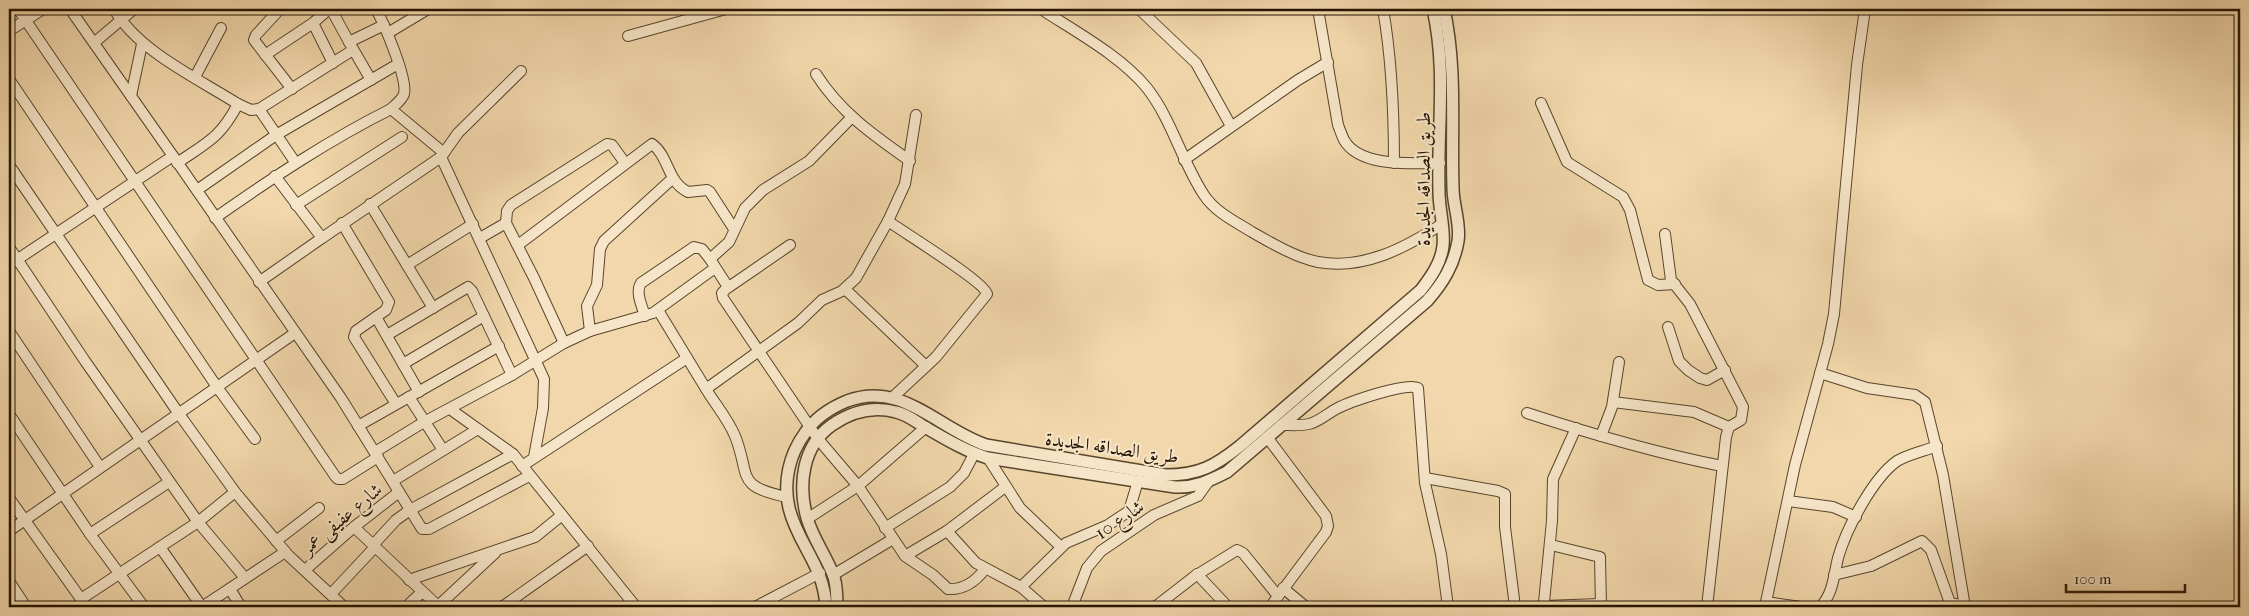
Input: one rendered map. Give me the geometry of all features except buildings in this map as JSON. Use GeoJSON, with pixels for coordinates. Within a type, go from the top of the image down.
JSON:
{"type":"FeatureCollection","features":[{"type":"Feature","properties":{"kind":"street"},"geometry":{"type":"LineString","coordinates":[[18,9],[338,479],[343,478],[424,422],[537,361],[564,343],[590,331],[645,316],[658,310],[713,263],[729,242],[745,208],[763,190],[809,161],[851,118]]}},
{"type":"Feature","properties":{"kind":"street"},"geometry":{"type":"LineString","coordinates":[[9,31],[42,9]]}},
{"type":"Feature","properties":{"kind":"street"},"geometry":{"type":"LineString","coordinates":[[70,9],[95,42],[358,426],[422,529],[426,530],[529,476]]}},
{"type":"Feature","properties":{"kind":"street"},"geometry":{"type":"LineString","coordinates":[[114,9],[121,21],[142,44],[238,104],[251,110],[259,109],[334,63],[351,46],[428,9]]}},
{"type":"Feature","properties":{"kind":"street"},"geometry":{"type":"LineString","coordinates":[[95,42],[134,9]]}},
{"type":"Feature","properties":{"kind":"street"},"geometry":{"type":"LineString","coordinates":[[280,9],[254,38],[292,89]]}},
{"type":"Feature","properties":{"kind":"street"},"geometry":{"type":"LineString","coordinates":[[265,55],[313,23],[330,9],[370,80]]}},
{"type":"Feature","properties":{"kind":"street"},"geometry":{"type":"LineString","coordinates":[[215,218],[295,162],[351,129],[391,109],[402,98],[404,92],[398,64],[386,29],[376,9]]}},
{"type":"Feature","properties":{"kind":"street"},"geometry":{"type":"LineString","coordinates":[[628,36],[721,9]]}},
{"type":"Feature","properties":{"kind":"street"},"geometry":{"type":"LineString","coordinates":[[1041,9],[1130,69],[1148,90],[1164,116],[1184,160],[1206,198],[1231,220],[1276,246],[1317,262],[1342,263],[1369,260],[1393,252],[1456,216]]}},
{"type":"Feature","properties":{"kind":"street"},"geometry":{"type":"LineString","coordinates":[[1139,9],[1196,63],[1231,126]]}},
{"type":"Feature","properties":{"kind":"street"},"geometry":{"type":"LineString","coordinates":[[1318,9],[1338,125],[1345,141],[1354,151],[1366,157],[1394,163],[1453,164]]}},
{"type":"Feature","properties":{"kind":"street"},"geometry":{"type":"LineString","coordinates":[[1383,9],[1390,47],[1393,86],[1394,163]]}},
{"type":"Feature","properties":{"kind":"street","name":"طريق الصداقه الجديدة"},"geometry":{"type":"LineString","coordinates":[[826,607],[820,573],[795,525],[787,497],[787,478],[791,459],[798,442],[810,426],[830,410],[853,399],[870,396],[893,397],[926,427],[974,454],[988,458],[1184,487],[1208,482],[1227,472],[1264,433],[1421,290],[1439,262],[1443,246],[1439,192],[1440,61],[1433,9]]}},
{"type":"Feature","properties":{"kind":"street","name":"طريق الصداقه الجديدة"},"geometry":{"type":"LineString","coordinates":[[837,607],[833,575],[807,519],[802,490],[802,476],[810,450],[818,439],[828,428],[855,413],[903,407],[986,445],[1166,475],[1186,475],[1204,470],[1264,433],[1281,425],[1437,290],[1448,272],[1459,238],[1453,164],[1452,52],[1444,9]]}},
{"type":"Feature","properties":{"kind":"street"},"geometry":{"type":"LineString","coordinates":[[1801,607],[1766,605],[1795,465],[1828,344],[1837,294],[1856,65],[1865,9]]}},
{"type":"Feature","properties":{"kind":"street"},"geometry":{"type":"LineString","coordinates":[[313,23],[334,63]]}},
{"type":"Feature","properties":{"kind":"street"},"geometry":{"type":"LineString","coordinates":[[194,77],[221,28]]}},
{"type":"Feature","properties":{"kind":"street"},"geometry":{"type":"LineString","coordinates":[[132,96],[142,44]]}},
{"type":"Feature","properties":{"kind":"street"},"geometry":{"type":"LineString","coordinates":[[1184,160],[1231,126],[1328,62]]}},
{"type":"Feature","properties":{"kind":"street"},"geometry":{"type":"LineString","coordinates":[[196,190],[276,135],[398,64]]}},
{"type":"Feature","properties":{"kind":"street"},"geometry":{"type":"LineString","coordinates":[[260,282],[442,155],[458,133],[521,71]]}},
{"type":"Feature","properties":{"kind":"street"},"geometry":{"type":"LineString","coordinates":[[816,74],[851,118],[910,161]]}},
{"type":"Feature","properties":{"kind":"street"},"geometry":{"type":"LineString","coordinates":[[9,78],[95,208],[217,387],[255,439]]}},
{"type":"Feature","properties":{"kind":"street"},"geometry":{"type":"LineString","coordinates":[[1541,103],[1567,162],[1623,197],[1630,210],[1642,265],[1648,280],[1658,285],[1675,284]]}},
{"type":"Feature","properties":{"kind":"street"},"geometry":{"type":"LineString","coordinates":[[13,263],[135,180],[216,137],[224,129],[238,104]]}},
{"type":"Feature","properties":{"kind":"street"},"geometry":{"type":"LineString","coordinates":[[259,109],[295,162]]}},
{"type":"Feature","properties":{"kind":"street"},"geometry":{"type":"LineString","coordinates":[[391,109],[442,155],[537,361],[544,378],[545,393],[534,456]]}},
{"type":"Feature","properties":{"kind":"street"},"geometry":{"type":"LineString","coordinates":[[706,389],[798,323],[822,300],[844,289],[856,278],[888,221],[905,184],[916,116]]}},
{"type":"Feature","properties":{"kind":"street"},"geometry":{"type":"LineString","coordinates":[[296,205],[402,137]]}},
{"type":"Feature","properties":{"kind":"street"},"geometry":{"type":"LineString","coordinates":[[564,343],[506,223],[507,211],[510,205],[607,144],[612,145],[625,163]]}},
{"type":"Feature","properties":{"kind":"street"},"geometry":{"type":"LineString","coordinates":[[518,245],[652,144],[658,149],[672,178],[688,192],[707,190],[710,192],[734,228]]}},
{"type":"Feature","properties":{"kind":"street"},"geometry":{"type":"LineString","coordinates":[[9,165],[179,414],[236,492],[285,552],[344,607]]}},
{"type":"Feature","properties":{"kind":"street"},"geometry":{"type":"LineString","coordinates":[[275,176],[322,238]]}},
{"type":"Feature","properties":{"kind":"street"},"geometry":{"type":"LineString","coordinates":[[590,331],[587,306],[597,285],[600,249],[604,241],[672,178]]}},
{"type":"Feature","properties":{"kind":"street"},"geometry":{"type":"LineString","coordinates":[[370,204],[433,308]]}},
{"type":"Feature","properties":{"kind":"street"},"geometry":{"type":"LineString","coordinates":[[888,221],[925,247],[957,266],[987,290],[986,298],[926,366],[893,397]]}},
{"type":"Feature","properties":{"kind":"street"},"geometry":{"type":"LineString","coordinates":[[342,223],[389,302],[388,308],[356,332],[354,337],[396,404]]}},
{"type":"Feature","properties":{"kind":"street"},"geometry":{"type":"LineString","coordinates":[[480,238],[506,223]]}},
{"type":"Feature","properties":{"kind":"street"},"geometry":{"type":"LineString","coordinates":[[407,265],[473,224]]}},
{"type":"Feature","properties":{"kind":"street"},"geometry":{"type":"LineString","coordinates":[[1665,234],[1669,270],[1675,284],[1690,304],[1742,407],[1742,420],[1729,427]]}},
{"type":"Feature","properties":{"kind":"street"},"geometry":{"type":"LineString","coordinates":[[790,245],[728,287],[722,293],[723,298],[818,439],[858,486],[905,556],[933,575],[948,589],[972,583],[985,569]]}},
{"type":"Feature","properties":{"kind":"street"},"geometry":{"type":"LineString","coordinates":[[645,316],[638,292],[640,283],[694,247],[702,249],[728,287]]}},
{"type":"Feature","properties":{"kind":"street"},"geometry":{"type":"LineString","coordinates":[[9,248],[13,263],[169,482],[198,522],[245,578]]}},
{"type":"Feature","properties":{"kind":"street"},"geometry":{"type":"LineString","coordinates":[[387,335],[468,287],[512,375]]}},
{"type":"Feature","properties":{"kind":"street"},"geometry":{"type":"LineString","coordinates":[[844,289],[926,366]]}},
{"type":"Feature","properties":{"kind":"street"},"geometry":{"type":"LineString","coordinates":[[658,310],[734,433],[744,474],[748,481],[764,492],[787,497]]}},
{"type":"Feature","properties":{"kind":"street"},"geometry":{"type":"LineString","coordinates":[[403,364],[484,316]]}},
{"type":"Feature","properties":{"kind":"street"},"geometry":{"type":"LineString","coordinates":[[376,317],[403,364],[424,422],[443,450]]}},
{"type":"Feature","properties":{"kind":"street"},"geometry":{"type":"LineString","coordinates":[[1668,327],[1679,362],[1688,370],[1707,380],[1724,370]]}},
{"type":"Feature","properties":{"kind":"street"},"geometry":{"type":"LineString","coordinates":[[9,331],[100,467]]}},
{"type":"Feature","properties":{"kind":"street"},"geometry":{"type":"LineString","coordinates":[[9,531],[62,492],[140,441],[295,333]]}},
{"type":"Feature","properties":{"kind":"street"},"geometry":{"type":"LineString","coordinates":[[358,426],[499,346]]}},
{"type":"Feature","properties":{"kind":"street"},"geometry":{"type":"LineString","coordinates":[[522,466],[534,456],[687,358]]}},
{"type":"Feature","properties":{"kind":"street"},"geometry":{"type":"LineString","coordinates":[[1601,436],[1613,402],[1619,362]]}},
{"type":"Feature","properties":{"kind":"street"},"geometry":{"type":"LineString","coordinates":[[1820,373],[1867,388],[1899,391],[1921,398],[1927,406],[1937,446],[1965,607],[1950,603],[1931,550],[1922,541],[1871,566],[1834,575]]}},
{"type":"Feature","properties":{"kind":"street"},"geometry":{"type":"LineString","coordinates":[[1281,425],[1309,424],[1337,409],[1364,398],[1416,386],[1425,478],[1430,511],[1441,554],[1448,607]]}},
{"type":"Feature","properties":{"kind":"street"},"geometry":{"type":"LineString","coordinates":[[1613,402],[1694,412],[1729,427]]}},
{"type":"Feature","properties":{"kind":"street"},"geometry":{"type":"LineString","coordinates":[[450,409],[513,454],[636,607]]}},
{"type":"Feature","properties":{"kind":"street"},"geometry":{"type":"LineString","coordinates":[[1527,413],[1601,436],[1682,458],[1722,466]]}},
{"type":"Feature","properties":{"kind":"street"},"geometry":{"type":"LineString","coordinates":[[9,414],[90,534],[144,607]]}},
{"type":"Feature","properties":{"kind":"street"},"geometry":{"type":"LineString","coordinates":[[795,525],[858,486],[926,427]]}},
{"type":"Feature","properties":{"kind":"street"},"geometry":{"type":"LineString","coordinates":[[1707,607],[1722,490],[1722,466],[1729,427]]}},
{"type":"Feature","properties":{"kind":"street"},"geometry":{"type":"LineString","coordinates":[[1550,545],[1600,557],[1601,606],[1544,607],[1550,545],[1553,479],[1576,428]]}},
{"type":"Feature","properties":{"kind":"street"},"geometry":{"type":"LineString","coordinates":[[393,481],[478,429]]}},
{"type":"Feature","properties":{"kind":"street"},"geometry":{"type":"LineString","coordinates":[[1264,433],[1328,521],[1326,532],[1270,607]]}},
{"type":"Feature","properties":{"kind":"street"},"geometry":{"type":"LineString","coordinates":[[1820,607],[1830,592],[1839,553],[1856,517],[1878,478],[1888,468],[1908,456],[1937,446]]}},
{"type":"Feature","properties":{"kind":"street"},"geometry":{"type":"LineString","coordinates":[[331,594],[390,526],[410,510],[513,454]]}},
{"type":"Feature","properties":{"kind":"street"},"geometry":{"type":"LineString","coordinates":[[885,528],[959,480],[974,454]]}},
{"type":"Feature","properties":{"kind":"street"},"geometry":{"type":"LineString","coordinates":[[988,458],[1005,487],[1030,520],[1061,547]]}},
{"type":"Feature","properties":{"kind":"street"},"geometry":{"type":"LineString","coordinates":[[1425,478],[1498,491],[1505,494],[1505,527],[1515,607]]}},
{"type":"Feature","properties":{"kind":"street"},"geometry":{"type":"LineString","coordinates":[[1021,587],[1061,547],[1074,538],[1120,519],[1129,511],[1138,481]]}},
{"type":"Feature","properties":{"kind":"street"},"geometry":{"type":"LineString","coordinates":[[90,534],[169,482]]}},
{"type":"Feature","properties":{"kind":"street","name":"شارع 10"},"geometry":{"type":"LineString","coordinates":[[1072,607],[1088,568],[1102,551],[1154,515],[1198,496],[1208,482]]}},
{"type":"Feature","properties":{"kind":"street"},"geometry":{"type":"LineString","coordinates":[[905,556],[947,531],[1005,487]]}},
{"type":"Feature","properties":{"kind":"street"},"geometry":{"type":"LineString","coordinates":[[9,498],[84,603],[120,574],[198,522],[236,492]]}},
{"type":"Feature","properties":{"kind":"street","name":"شارع عفيفى عمر"},"geometry":{"type":"LineString","coordinates":[[305,570],[354,527],[399,492]]}},
{"type":"Feature","properties":{"kind":"street"},"geometry":{"type":"LineString","coordinates":[[1788,501],[1833,507],[1856,517]]}},
{"type":"Feature","properties":{"kind":"street"},"geometry":{"type":"LineString","coordinates":[[276,541],[319,508]]}},
{"type":"Feature","properties":{"kind":"street"},"geometry":{"type":"LineString","coordinates":[[409,580],[539,536],[562,514]]}},
{"type":"Feature","properties":{"kind":"street"},"geometry":{"type":"LineString","coordinates":[[354,527],[438,607],[498,551]]}},
{"type":"Feature","properties":{"kind":"street"},"geometry":{"type":"LineString","coordinates":[[947,531],[966,553],[985,569],[1021,587],[1042,606]]}},
{"type":"Feature","properties":{"kind":"street"},"geometry":{"type":"LineString","coordinates":[[833,575],[892,539]]}},
{"type":"Feature","properties":{"kind":"street"},"geometry":{"type":"LineString","coordinates":[[160,546],[202,607]]}},
{"type":"Feature","properties":{"kind":"street"},"geometry":{"type":"LineString","coordinates":[[502,607],[588,546]]}},
{"type":"Feature","properties":{"kind":"street"},"geometry":{"type":"LineString","coordinates":[[1162,605],[1198,574],[1237,550],[1280,592],[1306,607]]}},
{"type":"Feature","properties":{"kind":"street","name":"شارع عفيفى عمر"},"geometry":{"type":"LineString","coordinates":[[202,607],[285,552]]}},
{"type":"Feature","properties":{"kind":"street"},"geometry":{"type":"LineString","coordinates":[[756,607],[820,573]]}},
{"type":"Feature","properties":{"kind":"street"},"geometry":{"type":"LineString","coordinates":[[1198,574],[1228,607]]}},
{"type":"Feature","properties":{"kind":"street"},"geometry":{"type":"LineString","coordinates":[[9,581],[26,607]]}},
{"type":"Feature","properties":{"kind":"street"},"geometry":{"type":"LineString","coordinates":[[230,589],[241,607]]}},
{"type":"Feature","properties":{"kind":"street"},"geometry":{"type":"LineString","coordinates":[[406,607],[422,592]]}},
{"type":"Feature","properties":{"kind":"street"},"geometry":{"type":"LineString","coordinates":[[1028,607],[1042,606]]}}]}
